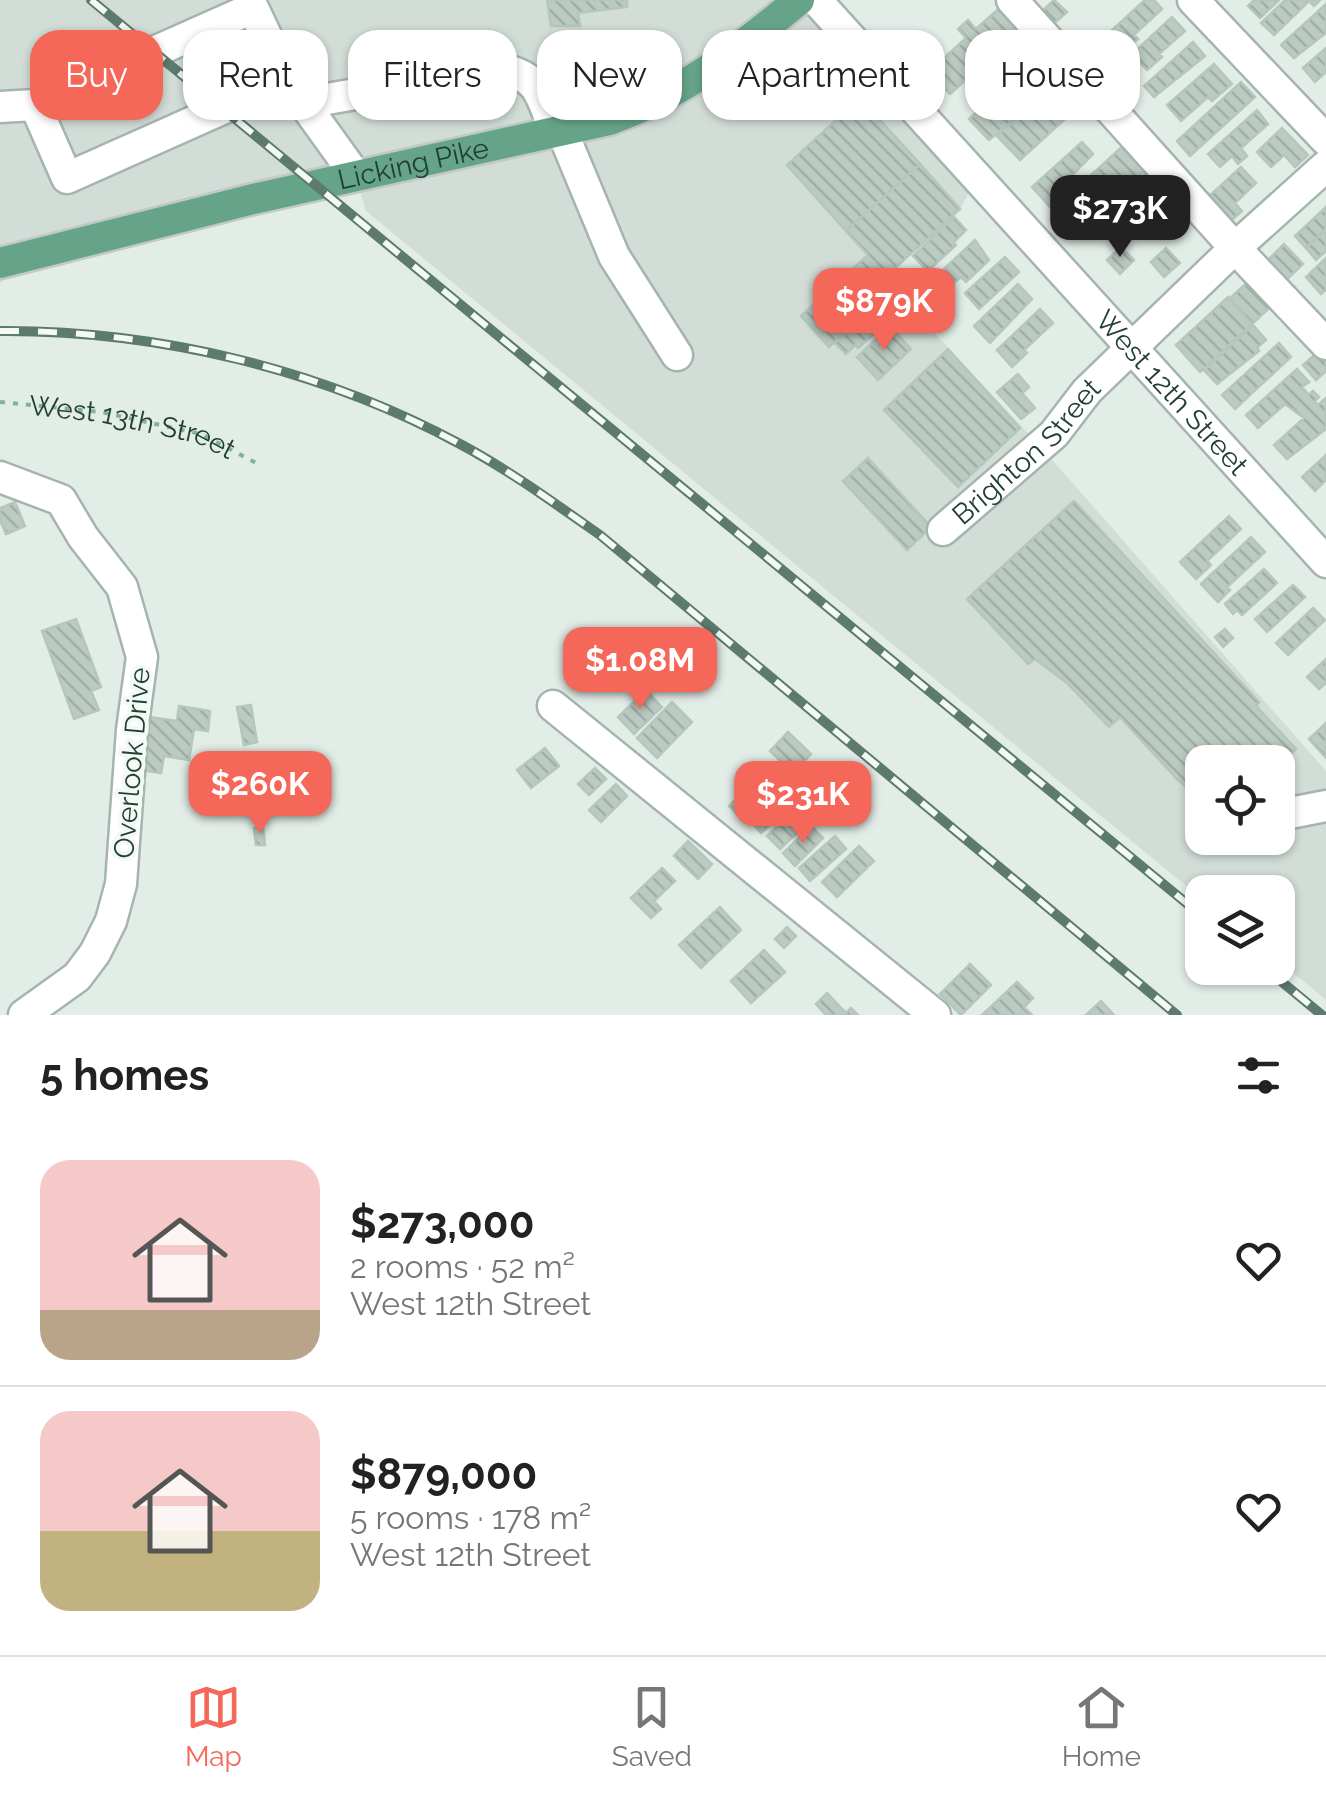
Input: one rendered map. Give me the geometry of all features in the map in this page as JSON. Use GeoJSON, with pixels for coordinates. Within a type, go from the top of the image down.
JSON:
{"type":"FeatureCollection","features":[{"type":"Feature","properties":{"kind":"main road","name":"Licking Pike"},"geometry":{"type":"LineString","coordinates":[[0,263],[253,199],[558,132],[651,105],[732,55],[799,0]]}},
{"type":"Feature","properties":{"kind":"street","name":"West 12th Street"},"geometry":{"type":"LineString","coordinates":[[816,0],[1326,562]]}},
{"type":"Feature","properties":{"kind":"street"},"geometry":{"type":"LineString","coordinates":[[1012,0],[1326,344]]}},
{"type":"Feature","properties":{"kind":"street"},"geometry":{"type":"LineString","coordinates":[[1194,0],[1326,140]]}},
{"type":"Feature","properties":{"kind":"street"},"geometry":{"type":"LineString","coordinates":[[204,30],[253,8],[264,30]]}},
{"type":"Feature","properties":{"kind":"street"},"geometry":{"type":"LineString","coordinates":[[328,88],[499,69],[519,72],[535,83],[614,256],[677,356]]}},
{"type":"Feature","properties":{"kind":"street"},"geometry":{"type":"LineString","coordinates":[[0,107],[30,106]]}},
{"type":"Feature","properties":{"kind":"street"},"geometry":{"type":"LineString","coordinates":[[41,120],[67,178],[221,120]]}},
{"type":"Feature","properties":{"kind":"street"},"geometry":{"type":"LineString","coordinates":[[316,120],[356,176]]}},
{"type":"Feature","properties":{"kind":"street","name":"Brighton Street"},"geometry":{"type":"LineString","coordinates":[[943,530],[1054,434],[1088,391],[1326,166]]}},
{"type":"Feature","properties":{"kind":"street","name":"Overlook Drive"},"geometry":{"type":"LineString","coordinates":[[0,477],[61,500],[83,537],[122,587],[142,657],[132,730],[121,884],[111,921],[77,977],[24,1015]]}},
{"type":"Feature","properties":{"kind":"street"},"geometry":{"type":"LineString","coordinates":[[553,706],[935,1015]]}},
{"type":"Feature","properties":{"kind":"street"},"geometry":{"type":"LineString","coordinates":[[1295,812],[1326,806]]}},
{"type":"Feature","properties":{"kind":"path","name":"West 13th Street"},"geometry":{"type":"LineString","coordinates":[[0,402],[101,412],[201,434],[260,465]]}},
{"type":"Feature","properties":{"kind":"shaded area"},"geometry":{"type":"Polygon","coordinates":[[[0,0],[816,0],[843,30],[702,30],[702,120],[925,120],[977,178],[960,209],[884,279],[1040,446],[1326,771],[1326,1000],[1295,974],[1295,875],[1185,875],[1185,885],[366,211],[356,176],[36,252],[0,283],[0,0]]]}},
{"type":"Feature","properties":{"kind":"building"},"geometry":{"type":"Polygon","coordinates":[[[547,0],[627,0],[627,7],[578,13],[580,26],[551,26],[547,0]]]}},
{"type":"Feature","properties":{"kind":"building"},"geometry":{"type":"Polygon","coordinates":[[[1054,0],[1067,12],[1050,27],[1039,14],[1054,0]]]}},
{"type":"Feature","properties":{"kind":"building"},"geometry":{"type":"Polygon","coordinates":[[[1145,0],[1154,0],[1162,9],[1139,30],[1112,30],[1145,0]]]}},
{"type":"Feature","properties":{"kind":"building"},"geometry":{"type":"Polygon","coordinates":[[[1254,0],[1279,0],[1260,18],[1248,6],[1254,0]]]}},
{"type":"Feature","properties":{"kind":"building"},"geometry":{"type":"Polygon","coordinates":[[[1285,0],[1320,0],[1314,6],[1309,1],[1274,35],[1261,23],[1285,0]]]}},
{"type":"Feature","properties":{"kind":"building"},"geometry":{"type":"Polygon","coordinates":[[[1004,4],[1024,26],[1020,30],[965,30],[965,37],[958,29],[968,20],[976,29],[1004,4]]]}},
{"type":"Feature","properties":{"kind":"building"},"geometry":{"type":"Polygon","coordinates":[[[1326,4],[1326,33],[1294,58],[1281,45],[1326,4]]]}},
{"type":"Feature","properties":{"kind":"building"},"geometry":{"type":"Polygon","coordinates":[[[1172,17],[1185,31],[1147,70],[1140,63],[1140,47],[1172,17]]]}},
{"type":"Feature","properties":{"kind":"building"},"geometry":{"type":"Polygon","coordinates":[[[965,39],[965,80],[950,94],[945,89],[945,57],[965,39]]]}},
{"type":"Feature","properties":{"kind":"building"},"geometry":{"type":"Polygon","coordinates":[[[1193,42],[1205,56],[1154,97],[1144,86],[1193,42]]]}},
{"type":"Feature","properties":{"kind":"building"},"geometry":{"type":"Polygon","coordinates":[[[1326,48],[1326,72],[1315,82],[1303,68],[1326,48]]]}},
{"type":"Feature","properties":{"kind":"building"},"geometry":{"type":"Polygon","coordinates":[[[1214,64],[1232,84],[1212,101],[1208,97],[1181,121],[1167,105],[1214,64]]]}},
{"type":"Feature","properties":{"kind":"building"},"geometry":{"type":"Polygon","coordinates":[[[1241,82],[1255,97],[1190,156],[1177,141],[1241,82]]]}},
{"type":"Feature","properties":{"kind":"building"},"geometry":{"type":"Polygon","coordinates":[[[1257,110],[1268,124],[1241,148],[1247,156],[1238,164],[1232,156],[1220,167],[1208,154],[1257,110]]]}},
{"type":"Feature","properties":{"kind":"building"},"geometry":{"type":"Polygon","coordinates":[[[836,120],[880,120],[920,164],[846,231],[787,165],[836,120]]]}},
{"type":"Feature","properties":{"kind":"building"},"geometry":{"type":"Polygon","coordinates":[[[970,120],[1013,120],[989,140],[970,120]]]}},
{"type":"Feature","properties":{"kind":"building"},"geometry":{"type":"Polygon","coordinates":[[[1015,120],[1064,120],[1020,160],[997,136],[1015,120]]]}},
{"type":"Feature","properties":{"kind":"building"},"geometry":{"type":"Polygon","coordinates":[[[1282,128],[1308,155],[1295,167],[1284,155],[1271,167],[1257,152],[1282,128]]]}},
{"type":"Feature","properties":{"kind":"building"},"geometry":{"type":"Polygon","coordinates":[[[1082,142],[1093,154],[1059,189],[1065,196],[1052,209],[1032,187],[1082,142]]]}},
{"type":"Feature","properties":{"kind":"building"},"geometry":{"type":"Polygon","coordinates":[[[1126,143],[1148,168],[1075,234],[1053,210],[1126,143]]]}},
{"type":"Feature","properties":{"kind":"building"},"geometry":{"type":"Polygon","coordinates":[[[920,164],[960,209],[883,279],[893,289],[829,347],[801,316],[868,255],[846,231],[920,164]]]}},
{"type":"Feature","properties":{"kind":"building"},"geometry":{"type":"Polygon","coordinates":[[[1241,167],[1256,183],[1235,203],[1242,211],[1228,223],[1206,199],[1241,167]]]}},
{"type":"Feature","properties":{"kind":"building"},"geometry":{"type":"Polygon","coordinates":[[[1151,169],[1187,209],[1163,231],[1127,191],[1151,169]]]}},
{"type":"Feature","properties":{"kind":"building"},"geometry":{"type":"Polygon","coordinates":[[[1326,207],[1326,229],[1306,248],[1295,236],[1326,207]]]}},
{"type":"Feature","properties":{"kind":"building"},"geometry":{"type":"Polygon","coordinates":[[[954,217],[966,230],[928,271],[913,256],[954,217]]]}},
{"type":"Feature","properties":{"kind":"building"},"geometry":{"type":"Polygon","coordinates":[[[1326,229],[1326,251],[1316,260],[1306,248],[1326,229]]]}},
{"type":"Feature","properties":{"kind":"building"},"geometry":{"type":"Polygon","coordinates":[[[975,240],[989,260],[966,282],[961,277],[943,292],[932,280],[975,240]]]}},
{"type":"Feature","properties":{"kind":"building"},"geometry":{"type":"Polygon","coordinates":[[[1284,244],[1303,264],[1282,284],[1264,264],[1284,244]]]}},
{"type":"Feature","properties":{"kind":"building"},"geometry":{"type":"Polygon","coordinates":[[[1121,247],[1134,260],[1120,274],[1107,260],[1121,247]]]}},
{"type":"Feature","properties":{"kind":"building"},"geometry":{"type":"Polygon","coordinates":[[[1166,248],[1180,263],[1164,277],[1151,262],[1166,248]]]}},
{"type":"Feature","properties":{"kind":"building"},"geometry":{"type":"Polygon","coordinates":[[[1005,257],[1019,272],[979,309],[965,293],[1005,257]]]}},
{"type":"Feature","properties":{"kind":"building"},"geometry":{"type":"Polygon","coordinates":[[[1326,258],[1326,290],[1321,294],[1306,277],[1326,258]]]}},
{"type":"Feature","properties":{"kind":"building"},"geometry":{"type":"Polygon","coordinates":[[[1253,277],[1276,302],[1252,324],[1229,299],[1253,277]]]}},
{"type":"Feature","properties":{"kind":"building"},"geometry":{"type":"Polygon","coordinates":[[[1018,284],[1032,299],[990,343],[974,326],[1018,284]]]}},
{"type":"Feature","properties":{"kind":"building"},"geometry":{"type":"Polygon","coordinates":[[[1228,297],[1252,324],[1200,372],[1176,345],[1228,297]]]}},
{"type":"Feature","properties":{"kind":"building"},"geometry":{"type":"Polygon","coordinates":[[[1040,309],[1053,323],[1012,367],[997,350],[1040,309]]]}},
{"type":"Feature","properties":{"kind":"building"},"geometry":{"type":"Polygon","coordinates":[[[863,317],[876,332],[846,354],[835,343],[863,317]]]}},
{"type":"Feature","properties":{"kind":"building"},"geometry":{"type":"Polygon","coordinates":[[[1253,325],[1266,340],[1257,348],[1259,351],[1217,384],[1204,370],[1253,325]]]}},
{"type":"Feature","properties":{"kind":"building"},"geometry":{"type":"Polygon","coordinates":[[[890,326],[911,349],[878,380],[857,357],[890,326]]]}},
{"type":"Feature","properties":{"kind":"building"},"geometry":{"type":"Polygon","coordinates":[[[1279,343],[1291,357],[1235,409],[1222,395],[1279,343]]]}},
{"type":"Feature","properties":{"kind":"building"},"geometry":{"type":"Polygon","coordinates":[[[948,349],[1020,428],[958,487],[884,410],[948,349]]]}},
{"type":"Feature","properties":{"kind":"building"},"geometry":{"type":"Polygon","coordinates":[[[1320,350],[1326,357],[1326,371],[1316,380],[1303,365],[1320,350]]]}},
{"type":"Feature","properties":{"kind":"building"},"geometry":{"type":"Polygon","coordinates":[[[1297,369],[1309,382],[1302,387],[1309,395],[1313,391],[1319,397],[1315,401],[1318,405],[1326,398],[1326,429],[1287,459],[1274,445],[1304,418],[1285,404],[1258,428],[1246,415],[1297,369]]]}},
{"type":"Feature","properties":{"kind":"building"},"geometry":{"type":"Polygon","coordinates":[[[1018,374],[1029,387],[1022,393],[1035,408],[1021,419],[997,392],[1018,374]]]}},
{"type":"Feature","properties":{"kind":"building"},"geometry":{"type":"Polygon","coordinates":[[[1326,455],[1326,480],[1315,491],[1302,477],[1326,455]]]}},
{"type":"Feature","properties":{"kind":"building"},"geometry":{"type":"Polygon","coordinates":[[[868,458],[931,527],[907,550],[843,481],[868,458]]]}},
{"type":"Feature","properties":{"kind":"building"},"geometry":{"type":"Polygon","coordinates":[[[1074,501],[1259,702],[1256,706],[1292,745],[1185,745],[1185,786],[1120,717],[1109,727],[1067,683],[1035,659],[1028,664],[967,599],[1074,501]]]}},
{"type":"Feature","properties":{"kind":"building"},"geometry":{"type":"Polygon","coordinates":[[[15,502],[25,526],[6,534],[0,508],[15,502]]]}},
{"type":"Feature","properties":{"kind":"building"},"geometry":{"type":"Polygon","coordinates":[[[1229,516],[1241,529],[1207,561],[1211,565],[1196,579],[1180,562],[1229,516]]]}},
{"type":"Feature","properties":{"kind":"building"},"geometry":{"type":"Polygon","coordinates":[[[1251,537],[1265,552],[1227,587],[1230,590],[1218,602],[1201,584],[1251,537]]]}},
{"type":"Feature","properties":{"kind":"building"},"geometry":{"type":"Polygon","coordinates":[[[1264,569],[1277,583],[1242,615],[1237,610],[1233,614],[1225,604],[1264,569]]]}},
{"type":"Feature","properties":{"kind":"building"},"geometry":{"type":"Polygon","coordinates":[[[1293,585],[1305,597],[1267,632],[1255,619],[1293,585]]]}},
{"type":"Feature","properties":{"kind":"building"},"geometry":{"type":"Polygon","coordinates":[[[1313,608],[1325,620],[1288,655],[1276,643],[1313,608]]]}},
{"type":"Feature","properties":{"kind":"building"},"geometry":{"type":"Polygon","coordinates":[[[76,619],[101,687],[91,691],[99,710],[74,719],[42,631],[76,619]]]}},
{"type":"Feature","properties":{"kind":"building"},"geometry":{"type":"Polygon","coordinates":[[[1225,629],[1233,638],[1223,647],[1215,637],[1225,629]]]}},
{"type":"Feature","properties":{"kind":"building"},"geometry":{"type":"Polygon","coordinates":[[[1326,659],[1326,683],[1319,689],[1307,677],[1326,659]]]}},
{"type":"Feature","properties":{"kind":"building"},"geometry":{"type":"Polygon","coordinates":[[[646,690],[662,707],[634,734],[618,717],[646,690]]]}},
{"type":"Feature","properties":{"kind":"building"},"geometry":{"type":"Polygon","coordinates":[[[672,702],[692,722],[657,758],[637,738],[672,702]]]}},
{"type":"Feature","properties":{"kind":"building"},"geometry":{"type":"Polygon","coordinates":[[[251,705],[257,742],[244,745],[237,707],[251,705]]]}},
{"type":"Feature","properties":{"kind":"building"},"geometry":{"type":"Polygon","coordinates":[[[179,706],[210,711],[208,731],[194,729],[189,760],[164,756],[161,773],[141,770],[149,717],[177,721],[179,706]]]}},
{"type":"Feature","properties":{"kind":"building"},"geometry":{"type":"Polygon","coordinates":[[[1326,723],[1326,758],[1309,739],[1326,723]]]}},
{"type":"Feature","properties":{"kind":"building"},"geometry":{"type":"Polygon","coordinates":[[[788,732],[811,754],[793,773],[770,751],[788,732]]]}},
{"type":"Feature","properties":{"kind":"building"},"geometry":{"type":"Polygon","coordinates":[[[545,748],[559,766],[531,788],[517,770],[545,748]]]}},
{"type":"Feature","properties":{"kind":"building"},"geometry":{"type":"Polygon","coordinates":[[[595,768],[606,779],[589,795],[578,784],[595,768]]]}},
{"type":"Feature","properties":{"kind":"building"},"geometry":{"type":"Polygon","coordinates":[[[757,778],[770,792],[742,819],[729,806],[757,778]]]}},
{"type":"Feature","properties":{"kind":"building"},"geometry":{"type":"Polygon","coordinates":[[[616,784],[627,796],[601,822],[589,810],[616,784]]]}},
{"type":"Feature","properties":{"kind":"building"},"geometry":{"type":"Polygon","coordinates":[[[774,795],[788,809],[761,833],[748,818],[774,795]]]}},
{"type":"Feature","properties":{"kind":"building"},"geometry":{"type":"Polygon","coordinates":[[[794,811],[806,825],[780,849],[767,836],[794,811]]]}},
{"type":"Feature","properties":{"kind":"building"},"geometry":{"type":"Polygon","coordinates":[[[811,826],[823,838],[795,866],[783,853],[811,826]]]}},
{"type":"Feature","properties":{"kind":"building"},"geometry":{"type":"Polygon","coordinates":[[[263,827],[265,845],[256,845],[254,828],[263,827]]]}},
{"type":"Feature","properties":{"kind":"building"},"geometry":{"type":"Polygon","coordinates":[[[835,836],[846,849],[810,881],[799,868],[835,836]]]}},
{"type":"Feature","properties":{"kind":"building"},"geometry":{"type":"Polygon","coordinates":[[[688,841],[712,864],[698,879],[674,856],[688,841]]]}},
{"type":"Feature","properties":{"kind":"building"},"geometry":{"type":"Polygon","coordinates":[[[859,846],[874,861],[837,897],[822,882],[859,846]]]}},
{"type":"Feature","properties":{"kind":"building"},"geometry":{"type":"Polygon","coordinates":[[[662,868],[675,881],[654,901],[661,909],[651,918],[631,898],[662,868]]]}},
{"type":"Feature","properties":{"kind":"building"},"geometry":{"type":"Polygon","coordinates":[[[720,907],[741,930],[701,968],[679,945],[720,907]]]}},
{"type":"Feature","properties":{"kind":"building"},"geometry":{"type":"Polygon","coordinates":[[[787,927],[796,936],[784,948],[775,939],[787,927]]]}},
{"type":"Feature","properties":{"kind":"building"},"geometry":{"type":"Polygon","coordinates":[[[764,950],[785,972],[751,1003],[731,981],[764,950]]]}},
{"type":"Feature","properties":{"kind":"building"},"geometry":{"type":"Polygon","coordinates":[[[970,964],[991,985],[961,1015],[940,994],[970,964]]]}},
{"type":"Feature","properties":{"kind":"building"},"geometry":{"type":"Polygon","coordinates":[[[1017,982],[1033,998],[1024,1007],[1032,1015],[982,1015],[1017,982]]]}},
{"type":"Feature","properties":{"kind":"building"},"geometry":{"type":"Polygon","coordinates":[[[827,993],[846,1013],[851,1008],[858,1015],[826,1015],[816,1004],[827,993]]]}},
{"type":"Feature","properties":{"kind":"building"},"geometry":{"type":"Polygon","coordinates":[[[1101,1001],[1114,1015],[1086,1015],[1101,1001]]]}},
{"type":"Feature","properties":{"kind":"railway"},"geometry":{"type":"LineString","coordinates":[[91,0],[1185,902]]}},
{"type":"Feature","properties":{"kind":"railway"},"geometry":{"type":"LineString","coordinates":[[0,331],[119,338],[237,359],[352,395],[478,454],[600,535],[1177,1015]]}},
{"type":"Feature","properties":{"kind":"railway"},"geometry":{"type":"LineString","coordinates":[[1286,985],[1322,1015]]}}]}
